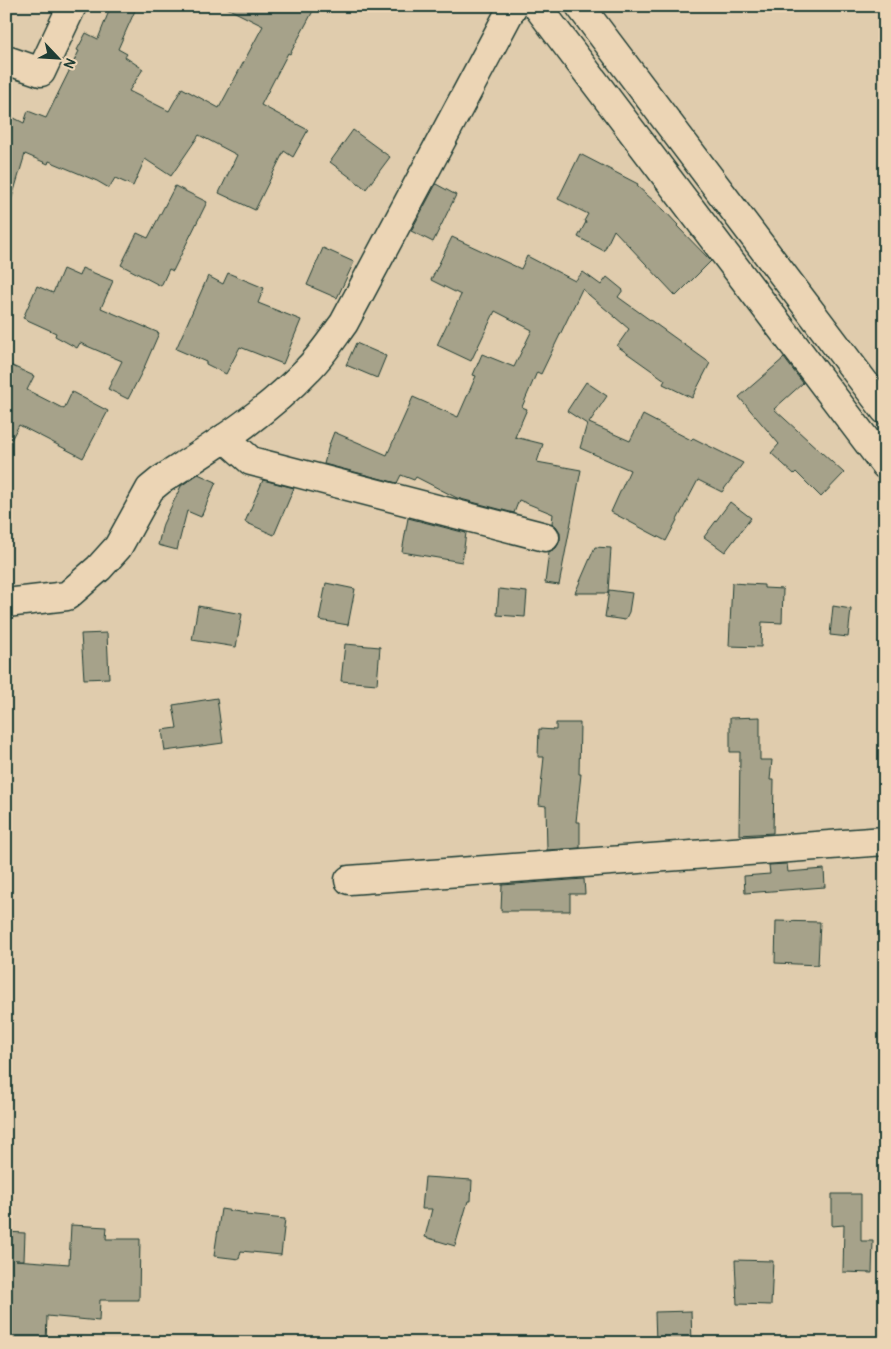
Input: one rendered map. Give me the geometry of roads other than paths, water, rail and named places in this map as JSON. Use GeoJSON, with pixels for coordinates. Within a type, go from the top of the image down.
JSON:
{"type":"FeatureCollection","features":[{"type":"Feature","properties":{"kind":"street"},"geometry":{"type":"LineString","coordinates":[[6,60],[41,72],[72,6]]}},
{"type":"Feature","properties":{"kind":"street"},"geometry":{"type":"LineString","coordinates":[[6,603],[67,596],[99,568],[118,547],[150,489],[268,407],[309,368],[344,323],[513,6]]}},
{"type":"Feature","properties":{"kind":"street"},"geometry":{"type":"LineString","coordinates":[[537,6],[885,465]]}},
{"type":"Feature","properties":{"kind":"street"},"geometry":{"type":"LineString","coordinates":[[580,6],[885,410]]}},
{"type":"Feature","properties":{"kind":"street"},"geometry":{"type":"LineString","coordinates":[[225,438],[251,461],[545,537]]}},
{"type":"Feature","properties":{"kind":"street"},"geometry":{"type":"LineString","coordinates":[[350,880],[885,841]]}}]}
